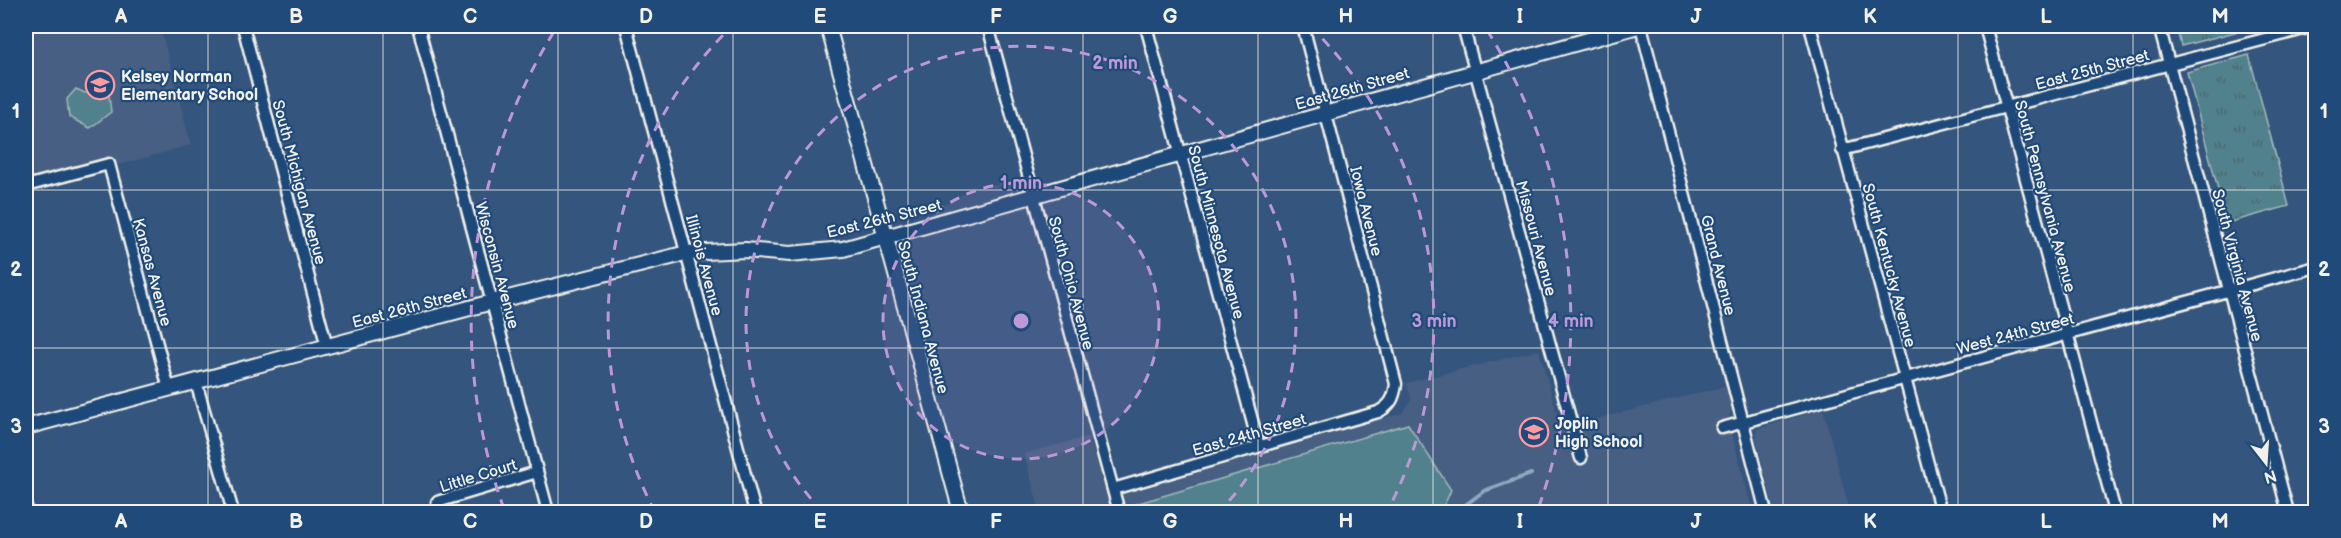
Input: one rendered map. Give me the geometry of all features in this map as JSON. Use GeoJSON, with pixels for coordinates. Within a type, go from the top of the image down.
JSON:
{"type":"FeatureCollection","features":[{"type":"Feature","properties":{"kind":"street","name":"South Michigan Avenue"},"geometry":{"type":"LineString","coordinates":[[243,26],[327,346]]}},
{"type":"Feature","properties":{"kind":"street","name":"Wisconsin Avenue"},"geometry":{"type":"LineString","coordinates":[[418,26],[548,513]]}},
{"type":"Feature","properties":{"kind":"street","name":"Illinois Avenue"},"geometry":{"type":"LineString","coordinates":[[626,26],[755,513]]}},
{"type":"Feature","properties":{"kind":"street","name":"South Indiana Avenue"},"geometry":{"type":"LineString","coordinates":[[828,26],[961,513]]}},
{"type":"Feature","properties":{"kind":"street","name":"South Ohio Avenue"},"geometry":{"type":"LineString","coordinates":[[988,26],[1119,513]]}},
{"type":"Feature","properties":{"kind":"street","name":"South Minnesota Avenue"},"geometry":{"type":"LineString","coordinates":[[1146,26],[1259,446]]}},
{"type":"Feature","properties":{"kind":"street","name":"Iowa Avenue"},"geometry":{"type":"LineString","coordinates":[[1303,26],[1396,384],[1390,403]]}},
{"type":"Feature","properties":{"kind":"street","name":"Missouri Avenue"},"geometry":{"type":"LineString","coordinates":[[1463,26],[1581,458]]}},
{"type":"Feature","properties":{"kind":"street","name":"East 26th Street"},"geometry":{"type":"LineString","coordinates":[[26,427],[492,302],[687,254],[718,250],[790,254],[843,249],[1640,26]]}},
{"type":"Feature","properties":{"kind":"street","name":"Grand Avenue"},"geometry":{"type":"LineString","coordinates":[[1640,26],[1766,513]]}},
{"type":"Feature","properties":{"kind":"street","name":"South Kentucky Avenue"},"geometry":{"type":"LineString","coordinates":[[1810,26],[1941,513]]}},
{"type":"Feature","properties":{"kind":"street","name":"South Pennsylvania Avenue"},"geometry":{"type":"LineString","coordinates":[[1985,26],[2115,513]]}},
{"type":"Feature","properties":{"kind":"street","name":"South Virginia Avenue"},"geometry":{"type":"LineString","coordinates":[[2159,26],[2288,513]]}},
{"type":"Feature","properties":{"kind":"street","name":"East 25th Street"},"geometry":{"type":"LineString","coordinates":[[1842,150],[2315,26]]}},
{"type":"Feature","properties":{"kind":"street","name":"Kansas Avenue"},"geometry":{"type":"LineString","coordinates":[[26,186],[109,164],[169,389]]}},
{"type":"Feature","properties":{"kind":"street","name":"West 24th Street"},"geometry":{"type":"LineString","coordinates":[[1722,428],[2316,267]]}},
{"type":"Feature","properties":{"kind":"street"},"geometry":{"type":"LineString","coordinates":[[196,382],[233,513]]}},
{"type":"Feature","properties":{"kind":"street","name":"East 24th Street"},"geometry":{"type":"LineString","coordinates":[[1113,489],[1378,412],[1390,403]]}},
{"type":"Feature","properties":{"kind":"street","name":"Little Court"},"geometry":{"type":"LineString","coordinates":[[440,513],[437,502],[537,472]]}},
{"type":"Feature","properties":{"kind":"street"},"geometry":{"type":"LineString","coordinates":[[26,506],[27,513]]}},
{"type":"Feature","properties":{"kind":"shaded area","name":"Kelsey Norman Elementary School"},"geometry":{"type":"Polygon","coordinates":[[[26,26],[160,26],[191,145],[119,165],[114,160],[106,158],[26,179],[26,26]]]}},
{"type":"Feature","properties":{"kind":"shaded area","name":"Joplin High School"},"geometry":{"type":"Polygon","coordinates":[[[1539,350],[1561,428],[1726,386],[1732,409],[1728,420],[1753,512],[1040,512],[1024,454],[1089,436],[1108,499],[1402,413],[1412,399],[1406,383],[1539,350]]]}},
{"type":"Feature","properties":{"kind":"shaded area"},"geometry":{"type":"Polygon","coordinates":[[[1823,409],[1850,512],[1775,512],[1756,438],[1757,429],[1823,409]]]}},
{"type":"Feature","properties":{"kind":"green space"},"geometry":{"type":"Polygon","coordinates":[[[2176,26],[2242,26],[2243,30],[2181,46],[2176,26]]]}},
{"type":"Feature","properties":{"kind":"green space"},"geometry":{"type":"Polygon","coordinates":[[[2249,55],[2289,206],[2227,223],[2187,72],[2249,55]]]}},
{"type":"Feature","properties":{"kind":"green space"},"geometry":{"type":"Polygon","coordinates":[[[108,87],[111,112],[90,128],[69,117],[67,99],[76,89],[85,93],[108,87]]]}},
{"type":"Feature","properties":{"kind":"green space"},"geometry":{"type":"Polygon","coordinates":[[[1408,424],[1451,490],[1441,512],[1134,512],[1132,505],[1408,424]]]}},
{"type":"Feature","properties":{"kind":"waterway"},"geometry":{"type":"LineString","coordinates":[[1456,512],[1484,491],[1531,474]]}},
{"type":"Feature","properties":{"kind":"place","name":"Kelsey Norman Elementary School"},"geometry":{"type":"Point","coordinates":[100,85]}},
{"type":"Feature","properties":{"kind":"place","name":"Joplin High School"},"geometry":{"type":"Point","coordinates":[1534,432]}}]}
